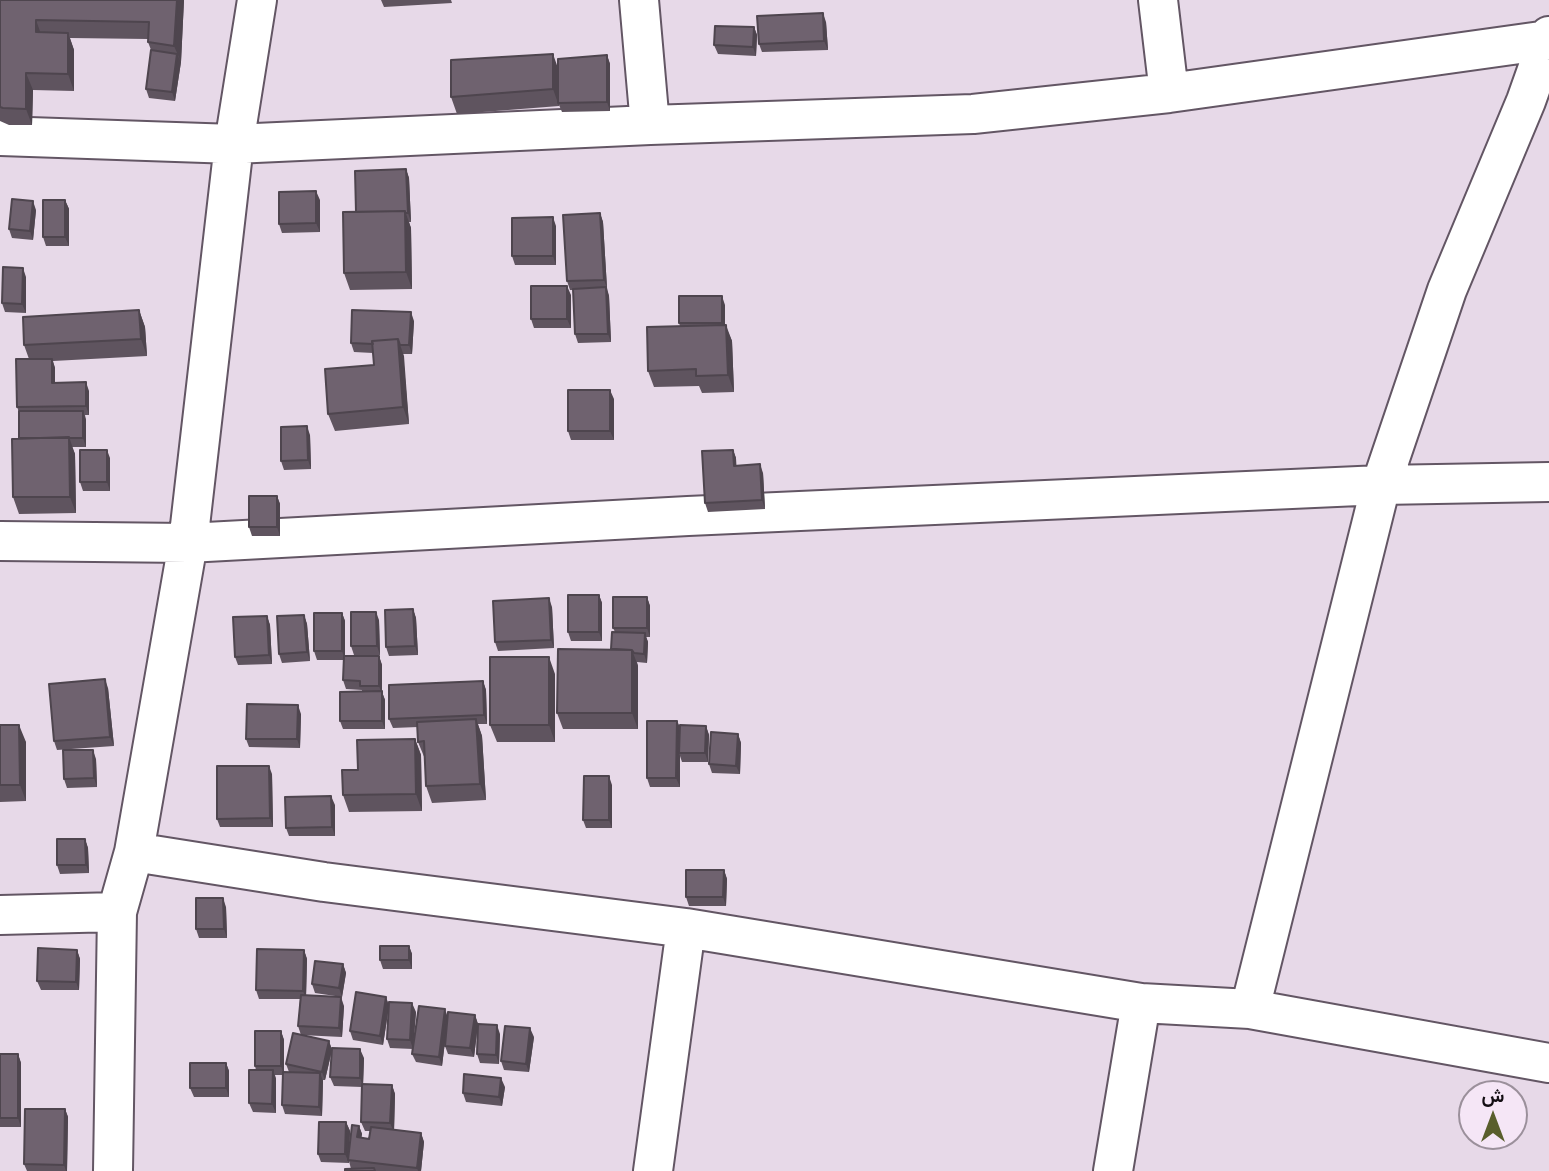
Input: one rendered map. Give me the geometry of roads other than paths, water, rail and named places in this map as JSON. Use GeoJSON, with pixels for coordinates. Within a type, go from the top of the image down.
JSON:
{"type":"FeatureCollection","features":[{"type":"Feature","properties":{"kind":"street"},"geometry":{"type":"LineString","coordinates":[[113,1171],[117,912],[134,852],[188,543],[234,144],[257,0]]}},
{"type":"Feature","properties":{"kind":"street"},"geometry":{"type":"LineString","coordinates":[[639,0],[650,125]]}},
{"type":"Feature","properties":{"kind":"street"},"geometry":{"type":"LineString","coordinates":[[1158,0],[1169,93]]}},
{"type":"Feature","properties":{"kind":"street"},"geometry":{"type":"LineString","coordinates":[[0,136],[234,144],[650,125],[973,114],[1169,93],[1548,38],[1526,101],[1447,290],[1381,485],[1250,1009]]}},
{"type":"Feature","properties":{"kind":"street"},"geometry":{"type":"LineString","coordinates":[[0,541],[188,543],[701,515],[1381,485],[1549,482]]}},
{"type":"Feature","properties":{"kind":"street"},"geometry":{"type":"LineString","coordinates":[[134,852],[324,882],[686,928],[1141,1003],[1250,1009],[1549,1063]]}},
{"type":"Feature","properties":{"kind":"street"},"geometry":{"type":"LineString","coordinates":[[0,915],[117,912]]}},
{"type":"Feature","properties":{"kind":"street"},"geometry":{"type":"LineString","coordinates":[[653,1171],[686,928]]}},
{"type":"Feature","properties":{"kind":"street"},"geometry":{"type":"LineString","coordinates":[[1113,1171],[1141,1003]]}}]}
